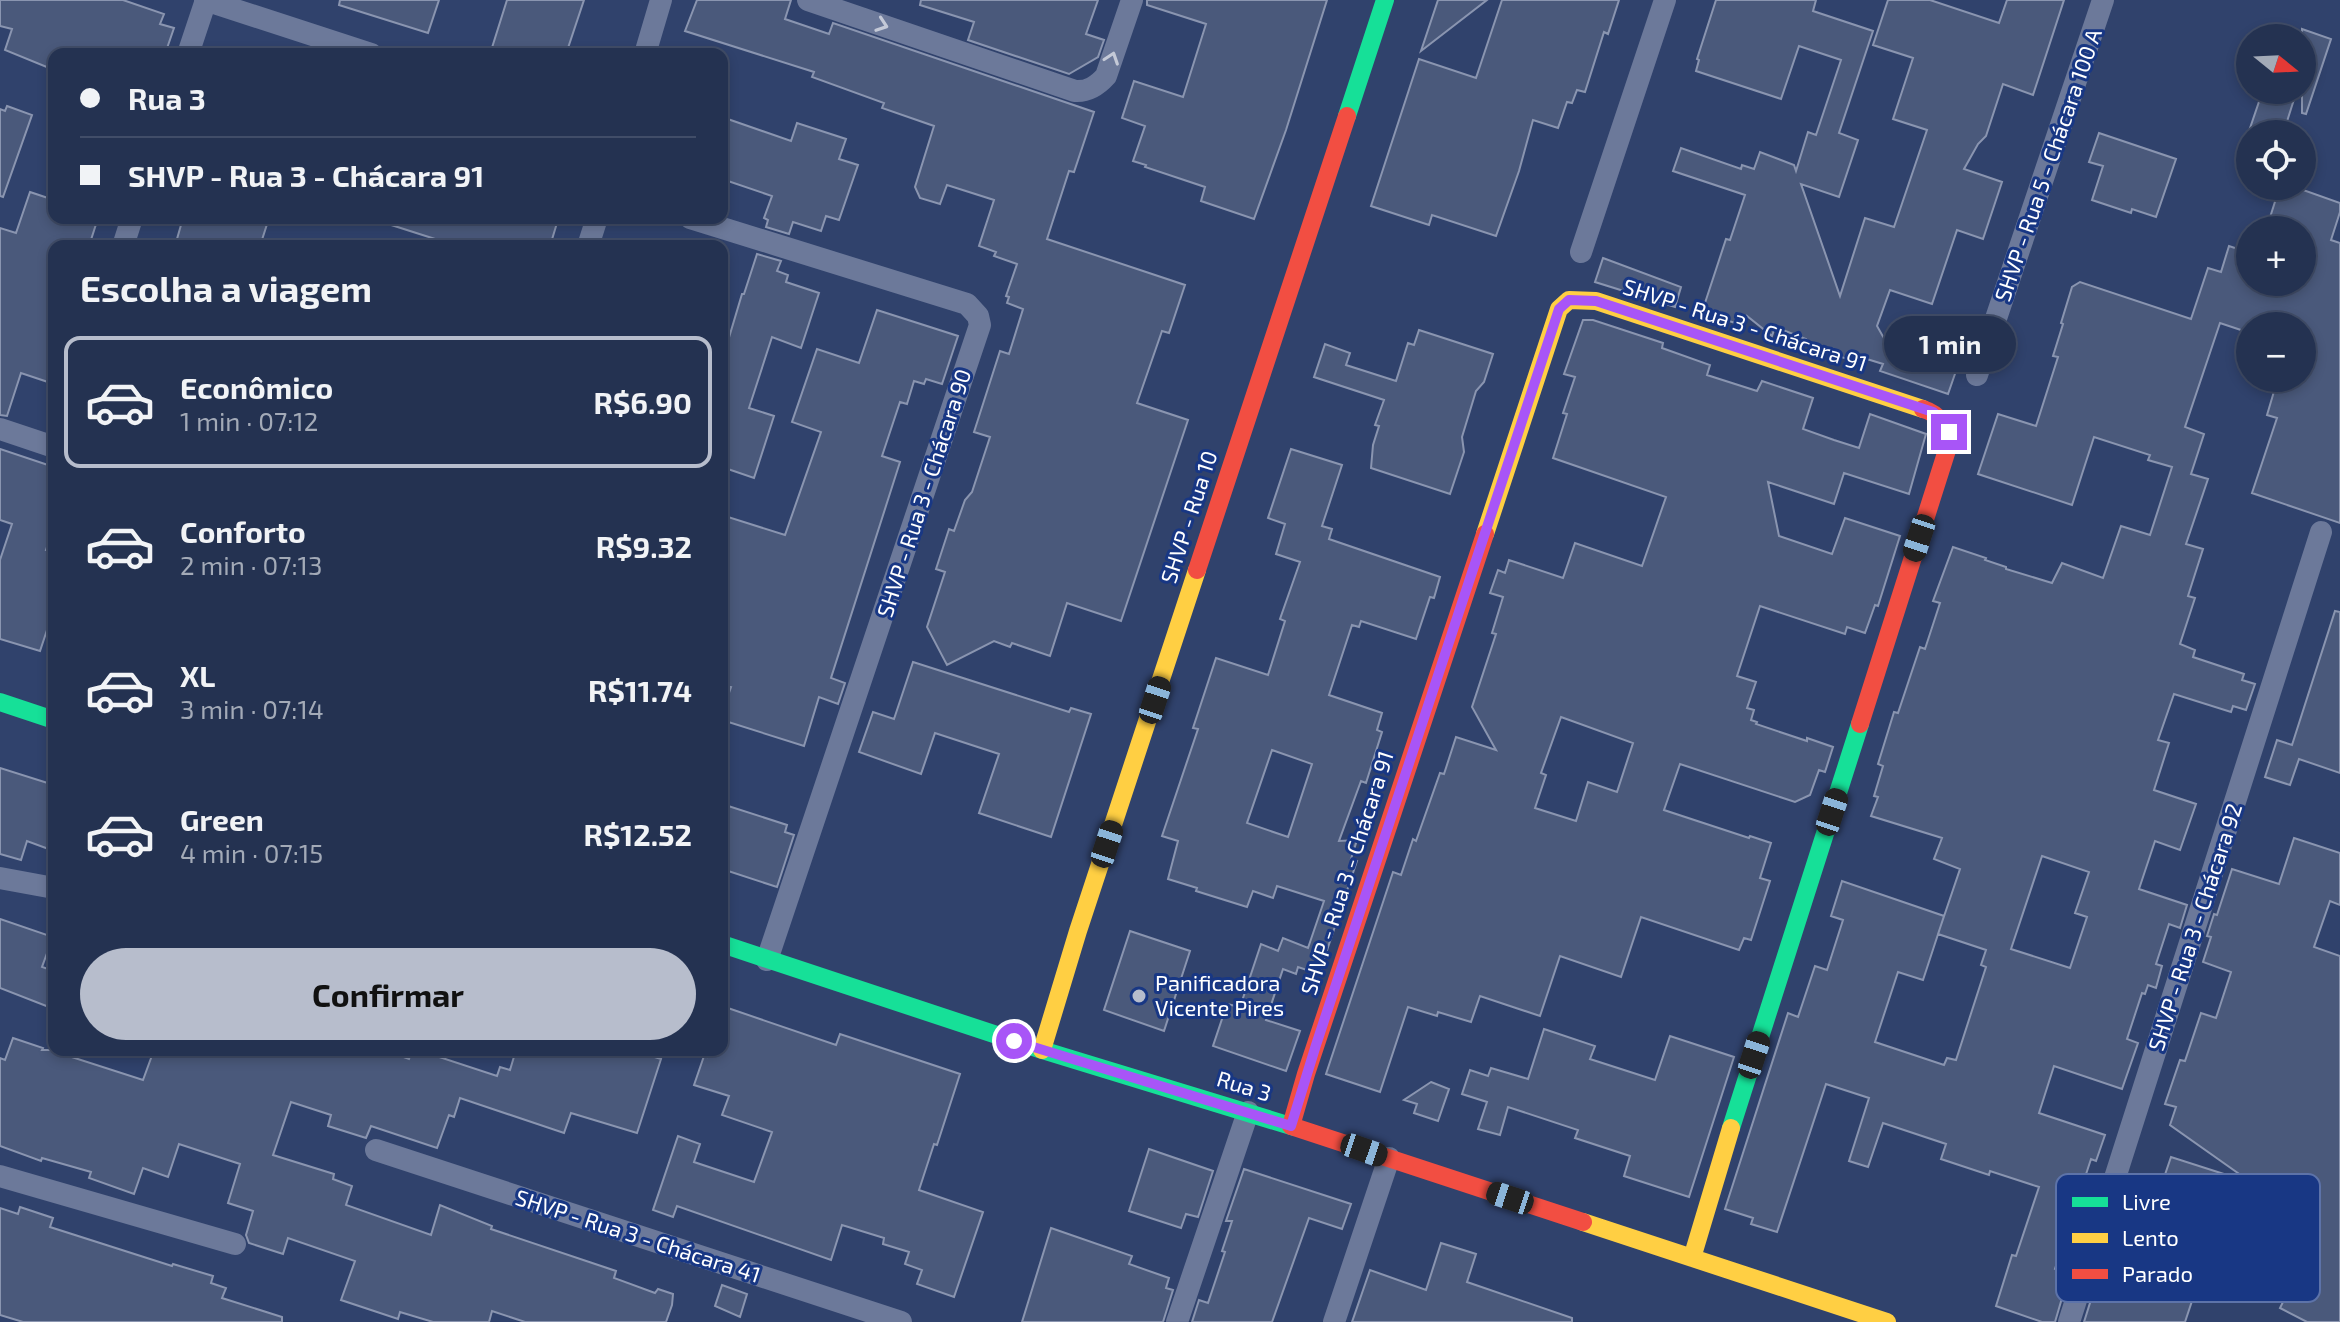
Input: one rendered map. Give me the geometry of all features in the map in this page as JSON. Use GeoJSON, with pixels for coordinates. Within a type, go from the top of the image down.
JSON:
{"type":"FeatureCollection","features":[{"type":"Feature","properties":{"kind":"street"},"geometry":{"type":"LineString","coordinates":[[190,48],[205,0],[353,48]]}},
{"type":"Feature","properties":{"kind":"street"},"geometry":{"type":"LineString","coordinates":[[647,48],[661,0]]}},
{"type":"Feature","properties":{"kind":"street"},"geometry":{"type":"LineString","coordinates":[[808,0],[1084,92],[1097,86],[1106,76],[1132,0]]}},
{"type":"Feature","properties":{"kind":"street","name":"SHVP - Rua 10"},"geometry":{"type":"LineString","coordinates":[[1042,1050],[1078,931],[1385,0]]}},
{"type":"Feature","properties":{"kind":"street"},"geometry":{"type":"LineString","coordinates":[[1581,252],[1665,0]]}},
{"type":"Feature","properties":{"kind":"street","name":"SHVP - Rua 5 - Chácara 100 A"},"geometry":{"type":"LineString","coordinates":[[1977,375],[2103,0]]}},
{"type":"Feature","properties":{"kind":"street","name":"SHVP - Rua 3 - Chácara 90"},"geometry":{"type":"LineString","coordinates":[[709,224],[967,304],[978,316],[980,325],[767,960]]}},
{"type":"Feature","properties":{"kind":"street","name":"SHVP - Rua 3 - Chácara 91"},"geometry":{"type":"LineString","coordinates":[[1291,1126],[1559,309],[1569,300],[1596,301],[1933,412],[1943,420],[1949,432],[1948,447],[1692,1258]]}},
{"type":"Feature","properties":{"kind":"street"},"geometry":{"type":"LineString","coordinates":[[0,429],[48,445]]}},
{"type":"Feature","properties":{"kind":"street","name":"SHVP - Rua 3 - Chácara 92"},"geometry":{"type":"LineString","coordinates":[[2116,1174],[2321,532]]}},
{"type":"Feature","properties":{"kind":"street"},"geometry":{"type":"LineString","coordinates":[[0,702],[48,718]]}},
{"type":"Feature","properties":{"kind":"street"},"geometry":{"type":"LineString","coordinates":[[0,878],[48,887]]}},
{"type":"Feature","properties":{"kind":"street","name":"Rua 3"},"geometry":{"type":"LineString","coordinates":[[728,946],[1042,1050],[1389,1158],[1692,1258],[1853,1316],[1887,1322]]}},
{"type":"Feature","properties":{"kind":"street"},"geometry":{"type":"LineString","coordinates":[[1177,1322],[1248,1112]]}},
{"type":"Feature","properties":{"kind":"street","name":"SHVP - Rua 3 - Chácara 41"},"geometry":{"type":"LineString","coordinates":[[376,1150],[901,1322]]}},
{"type":"Feature","properties":{"kind":"street"},"geometry":{"type":"LineString","coordinates":[[1334,1322],[1389,1158]]}},
{"type":"Feature","properties":{"kind":"street"},"geometry":{"type":"LineString","coordinates":[[0,1176],[235,1244]]}},
{"type":"Feature","properties":{"kind":"street","name":"SHVP - Rua 3 - Chácara 92"},"geometry":{"type":"LineString","coordinates":[[2069,1322],[2075,1302]]}},
{"type":"Feature","properties":{"kind":"building"},"geometry":{"type":"Polygon","coordinates":[[[0,0],[123,0],[164,14],[160,24],[174,28],[167,48],[48,48],[48,68],[5,50],[12,29],[0,26],[0,0]]]}},
{"type":"Feature","properties":{"kind":"building"},"geometry":{"type":"Polygon","coordinates":[[[340,0],[439,0],[428,33],[339,5],[340,0]]]}},
{"type":"Feature","properties":{"kind":"building"},"geometry":{"type":"Polygon","coordinates":[[[507,0],[584,0],[568,48],[492,48],[507,0]]]}},
{"type":"Feature","properties":{"kind":"building"},"geometry":{"type":"Polygon","coordinates":[[[697,0],[791,0],[785,19],[829,34],[833,23],[1094,112],[1074,172],[1069,171],[1047,239],[1185,285],[1169,333],[1162,331],[1137,403],[1188,420],[1121,621],[1067,603],[1050,656],[1012,643],[1010,647],[994,641],[947,665],[927,627],[945,572],[936,569],[949,529],[954,531],[965,500],[972,492],[990,437],[974,432],[1000,351],[1009,354],[1023,309],[1007,303],[1009,297],[1006,296],[1017,264],[994,256],[996,252],[979,246],[994,200],[947,185],[940,204],[920,198],[915,187],[934,126],[882,108],[884,103],[812,77],[814,72],[685,31],[697,0]]]}},
{"type":"Feature","properties":{"kind":"building"},"geometry":{"type":"Polygon","coordinates":[[[921,0],[1098,0],[1086,34],[1104,40],[1098,57],[1069,74],[968,40],[974,22],[920,5],[921,0]]]}},
{"type":"Feature","properties":{"kind":"building"},"geometry":{"type":"Polygon","coordinates":[[[1147,0],[1327,0],[1254,219],[1201,201],[1205,187],[1133,161],[1145,126],[1122,118],[1134,81],[1183,97],[1206,24],[1147,5],[1147,0]]]}},
{"type":"Feature","properties":{"kind":"building"},"geometry":{"type":"Polygon","coordinates":[[[1438,0],[1487,0],[1421,51],[1438,0]]]}},
{"type":"Feature","properties":{"kind":"building"},"geometry":{"type":"Polygon","coordinates":[[[1502,0],[1619,0],[1608,34],[1604,32],[1585,92],[1577,90],[1572,103],[1567,102],[1558,128],[1533,120],[1496,236],[1432,215],[1429,225],[1371,206],[1419,59],[1476,78],[1502,0]]]}},
{"type":"Feature","properties":{"kind":"building"},"geometry":{"type":"Polygon","coordinates":[[[1716,0],[1816,0],[1813,11],[1873,31],[1839,133],[1858,140],[1839,197],[1801,184],[1840,296],[1865,218],[1894,227],[1927,130],[1893,119],[1913,58],[1873,45],[1888,0],[1930,0],[1999,23],[2007,0],[2064,0],[2033,95],[2003,84],[1986,136],[1964,169],[2002,182],[1983,239],[1957,230],[1932,304],[1890,290],[1877,326],[1890,349],[1956,371],[1948,394],[1880,371],[1883,364],[1854,355],[1847,359],[1810,346],[1806,339],[1775,327],[1772,336],[1747,316],[1744,326],[1702,312],[1726,239],[1730,240],[1745,195],[1673,171],[1681,148],[1741,169],[1742,165],[1754,169],[1760,152],[1794,165],[1796,171],[1808,132],[1816,135],[1841,60],[1799,46],[1781,99],[1696,71],[1716,0]]]}},
{"type":"Feature","properties":{"kind":"building"},"geometry":{"type":"Polygon","coordinates":[[[2316,34],[2331,39],[2316,84],[2316,34]]]}},
{"type":"Feature","properties":{"kind":"building"},"geometry":{"type":"Polygon","coordinates":[[[2258,104],[2293,104],[2287,120],[2253,120],[2258,104]]]}},
{"type":"Feature","properties":{"kind":"building"},"geometry":{"type":"Polygon","coordinates":[[[2302,104],[2309,104],[2306,114],[2302,113],[2302,104]]]}},
{"type":"Feature","properties":{"kind":"building"},"geometry":{"type":"Polygon","coordinates":[[[7,106],[32,115],[3,197],[0,196],[0,109],[5,111],[7,106]]]}},
{"type":"Feature","properties":{"kind":"building"},"geometry":{"type":"Polygon","coordinates":[[[728,119],[791,141],[797,123],[846,139],[839,159],[858,165],[839,220],[826,216],[821,231],[793,222],[789,234],[766,227],[768,220],[764,218],[772,196],[728,181],[728,119]]]}},
{"type":"Feature","properties":{"kind":"building"},"geometry":{"type":"Polygon","coordinates":[[[2099,133],[2176,159],[2156,217],[2132,209],[2131,213],[2092,200],[2103,166],[2089,162],[2099,133]]]}},
{"type":"Feature","properties":{"kind":"building"},"geometry":{"type":"Polygon","coordinates":[[[30,192],[48,198],[48,224],[96,224],[91,240],[48,240],[48,382],[21,373],[7,416],[0,415],[0,228],[16,233],[30,192]]]}},
{"type":"Feature","properties":{"kind":"building"},"geometry":{"type":"Polygon","coordinates":[[[2316,194],[2340,203],[2331,240],[2340,243],[2340,523],[2252,493],[2277,418],[2267,415],[2274,392],[2316,392],[2316,312],[2236,312],[2236,328],[2220,323],[2185,427],[2204,434],[2191,474],[2208,479],[2186,544],[2203,549],[2188,596],[2195,598],[2180,644],[2195,650],[2193,657],[2244,674],[2242,680],[2255,684],[2246,710],[2233,706],[2231,712],[2174,694],[2158,740],[2169,743],[2154,790],[2196,804],[2180,850],[2155,841],[2139,889],[2187,905],[2180,928],[2169,924],[2156,964],[2162,966],[2156,988],[2148,985],[2145,994],[2142,993],[2127,1039],[2138,1043],[2122,1089],[2054,1066],[2039,1113],[2105,1135],[2096,1161],[2091,1159],[2086,1174],[2056,1174],[2056,1302],[2061,1302],[2055,1322],[2042,1322],[1996,1306],[2039,1187],[1941,1159],[1946,1144],[1883,1123],[1868,1167],[1849,1161],[1869,1098],[1826,1084],[1777,1232],[1751,1224],[1753,1218],[1725,1209],[1788,1013],[1798,1017],[1815,966],[1827,970],[1843,920],[1831,916],[1842,881],[1944,916],[1941,925],[1960,869],[1934,859],[1942,838],[1871,816],[1883,766],[1878,764],[1894,712],[1898,713],[1920,647],[1925,649],[1940,603],[1933,601],[1953,547],[1986,558],[2006,569],[2052,583],[2062,563],[2103,578],[2121,526],[2150,535],[2172,467],[2148,460],[2150,455],[2094,437],[2072,505],[1978,474],[1998,414],[2036,426],[2058,357],[2053,356],[2072,287],[2080,282],[2191,319],[2208,268],[2221,272],[2229,246],[2236,248],[2236,296],[2316,296],[2316,216],[2270,216],[2276,200],[2316,200],[2316,194]],[[2042,856],[2011,949],[2070,968],[2087,917],[2075,913],[2089,872],[2042,856]],[[1938,934],[1923,980],[1898,972],[1875,1042],[1944,1065],[1947,1058],[1956,1060],[1986,967],[1981,965],[1986,950],[1938,934]]]}},
{"type":"Feature","properties":{"kind":"building"},"geometry":{"type":"Polygon","coordinates":[[[181,224],[267,224],[262,240],[177,240],[181,224]]]}},
{"type":"Feature","properties":{"kind":"building"},"geometry":{"type":"Polygon","coordinates":[[[388,224],[557,224],[552,240],[438,240],[388,224]]]}},
{"type":"Feature","properties":{"kind":"building"},"geometry":{"type":"Polygon","coordinates":[[[757,254],[781,261],[777,271],[788,275],[786,282],[819,293],[801,348],[772,337],[749,408],[774,416],[754,478],[728,469],[728,341],[757,254]]]}},
{"type":"Feature","properties":{"kind":"building"},"geometry":{"type":"Polygon","coordinates":[[[1603,258],[1681,287],[1675,307],[1595,282],[1603,258]]]}},
{"type":"Feature","properties":{"kind":"building"},"geometry":{"type":"Polygon","coordinates":[[[877,310],[958,336],[942,384],[926,379],[924,384],[914,381],[907,404],[900,402],[882,456],[900,462],[831,678],[845,683],[838,704],[819,697],[804,746],[728,722],[731,687],[728,687],[728,517],[785,535],[821,432],[792,422],[817,349],[859,363],[877,310]]]}},
{"type":"Feature","properties":{"kind":"building"},"geometry":{"type":"Polygon","coordinates":[[[1583,320],[1593,320],[1663,343],[1662,348],[1710,365],[1707,375],[1757,391],[1762,381],[1813,398],[1803,429],[1834,440],[1859,448],[1870,414],[1926,434],[1909,494],[1844,473],[1834,504],[1768,482],[1779,536],[1832,554],[1845,518],[1900,536],[1878,606],[1875,605],[1865,633],[1847,627],[1845,634],[1760,606],[1737,676],[1756,682],[1747,708],[1754,710],[1751,720],[1756,724],[1833,747],[1825,772],[1819,770],[1810,795],[1795,802],[1680,764],[1664,810],[1771,843],[1760,878],[1770,881],[1751,940],[1744,938],[1739,950],[1641,917],[1621,977],[1560,956],[1540,1016],[1480,996],[1471,1022],[1408,1007],[1380,1092],[1326,1074],[1393,872],[1401,875],[1440,773],[1444,774],[1456,737],[1496,750],[1472,707],[1496,634],[1492,633],[1503,597],[1490,593],[1498,570],[1505,573],[1509,560],[1563,578],[1575,543],[1642,566],[1666,497],[1553,458],[1575,377],[1564,374],[1583,320]],[[1561,717],[1541,773],[1546,775],[1535,808],[1576,821],[1588,782],[1617,792],[1633,743],[1561,717]]]}},
{"type":"Feature","properties":{"kind":"building"},"geometry":{"type":"Polygon","coordinates":[[[1419,330],[1493,354],[1484,382],[1476,391],[1462,437],[1464,452],[1450,494],[1371,468],[1379,426],[1375,425],[1384,400],[1314,377],[1325,344],[1350,353],[1346,365],[1396,381],[1408,343],[1414,345],[1419,330]]]}},
{"type":"Feature","properties":{"kind":"building"},"geometry":{"type":"Polygon","coordinates":[[[0,449],[48,465],[48,627],[40,651],[0,639],[0,560],[12,524],[0,520],[0,449]]]}},
{"type":"Feature","properties":{"kind":"building"},"geometry":{"type":"Polygon","coordinates":[[[1291,449],[1342,465],[1322,526],[1332,529],[1329,539],[1440,577],[1416,639],[1361,621],[1359,627],[1352,625],[1329,695],[1382,713],[1377,730],[1382,732],[1366,783],[1361,781],[1339,841],[1357,840],[1351,859],[1357,861],[1319,974],[1298,967],[1296,974],[1283,969],[1266,1020],[1300,1031],[1286,1071],[1213,1046],[1227,1004],[1240,1007],[1261,944],[1278,951],[1283,938],[1308,948],[1324,901],[1277,886],[1273,898],[1253,891],[1247,907],[1196,891],[1197,888],[1168,879],[1178,841],[1162,836],[1198,729],[1193,728],[1216,658],[1268,675],[1285,621],[1280,619],[1300,562],[1276,554],[1285,524],[1268,518],[1291,449]],[[1272,750],[1247,823],[1288,837],[1312,764],[1272,750]]]}},
{"type":"Feature","properties":{"kind":"building"},"geometry":{"type":"Polygon","coordinates":[[[2335,611],[2340,612],[2340,773],[2299,759],[2290,785],[2265,777],[2277,740],[2292,745],[2335,611]]]}},
{"type":"Feature","properties":{"kind":"building"},"geometry":{"type":"Polygon","coordinates":[[[913,662],[1069,712],[1071,708],[1091,714],[1051,837],[979,813],[999,754],[935,733],[921,774],[859,752],[873,712],[894,719],[913,662]]]}},
{"type":"Feature","properties":{"kind":"building"},"geometry":{"type":"Polygon","coordinates":[[[0,768],[48,783],[48,849],[27,841],[21,860],[0,854],[0,768]]]}},
{"type":"Feature","properties":{"kind":"building"},"geometry":{"type":"Polygon","coordinates":[[[728,806],[787,825],[785,832],[794,835],[777,887],[728,871],[728,806]]]}},
{"type":"Feature","properties":{"kind":"building"},"geometry":{"type":"Polygon","coordinates":[[[2294,838],[2340,853],[2340,905],[2330,901],[2314,947],[2340,956],[2340,1322],[2307,1322],[2280,1308],[2283,1302],[2320,1302],[2320,1174],[2239,1174],[2170,1125],[2176,1107],[2165,1104],[2180,1060],[2185,1061],[2201,1013],[2216,1018],[2231,972],[2203,962],[2211,937],[2207,936],[2232,869],[2279,884],[2294,838]]]}},
{"type":"Feature","properties":{"kind":"building"},"geometry":{"type":"Polygon","coordinates":[[[0,919],[48,935],[48,951],[42,967],[48,969],[48,1007],[0,988],[0,919]]]}},
{"type":"Feature","properties":{"kind":"building"},"geometry":{"type":"Polygon","coordinates":[[[1130,931],[1190,951],[1164,1031],[1104,1010],[1130,931]]]}},
{"type":"Feature","properties":{"kind":"building"},"geometry":{"type":"Polygon","coordinates":[[[728,1008],[836,1045],[840,1034],[960,1074],[919,1190],[983,1212],[954,1297],[917,1284],[922,1270],[905,1264],[909,1252],[883,1244],[884,1238],[842,1225],[831,1260],[677,1206],[673,1217],[653,1210],[678,1136],[700,1144],[694,1162],[754,1182],[772,1132],[722,1115],[729,1096],[694,1085],[704,1056],[728,1056],[728,1008]]]}},
{"type":"Feature","properties":{"kind":"building"},"geometry":{"type":"Polygon","coordinates":[[[1544,1029],[1595,1046],[1590,1059],[1655,1080],[1670,1036],[1734,1057],[1689,1197],[1624,1176],[1630,1156],[1575,1138],[1578,1130],[1508,1107],[1500,1135],[1478,1129],[1487,1102],[1462,1094],[1470,1070],[1488,1076],[1491,1068],[1528,1079],[1544,1029]]]}},
{"type":"Feature","properties":{"kind":"building"},"geometry":{"type":"Polygon","coordinates":[[[13,1038],[48,1050],[48,1056],[69,1056],[143,1080],[152,1056],[401,1056],[409,1059],[410,1056],[436,1056],[497,1076],[500,1067],[510,1070],[514,1056],[651,1056],[661,1059],[637,1133],[571,1113],[564,1133],[460,1098],[454,1117],[449,1115],[437,1148],[371,1126],[366,1138],[328,1126],[331,1115],[291,1102],[273,1155],[334,1174],[333,1179],[352,1186],[346,1205],[431,1235],[440,1205],[492,1226],[491,1229],[616,1271],[614,1278],[655,1293],[658,1289],[673,1294],[666,1322],[525,1322],[492,1311],[489,1322],[433,1322],[400,1312],[398,1319],[341,1300],[355,1261],[288,1238],[283,1254],[249,1243],[246,1235],[253,1211],[228,1203],[240,1164],[179,1144],[168,1177],[143,1168],[134,1194],[89,1178],[91,1172],[42,1158],[41,1161],[0,1146],[0,1058],[5,1060],[13,1038]]]}},
{"type":"Feature","properties":{"kind":"building"},"geometry":{"type":"Polygon","coordinates":[[[1431,1082],[1449,1089],[1438,1121],[1414,1113],[1417,1104],[1404,1100],[1431,1082]]]}},
{"type":"Feature","properties":{"kind":"building"},"geometry":{"type":"Polygon","coordinates":[[[1149,1149],[1213,1171],[1198,1217],[1186,1214],[1181,1228],[1129,1211],[1149,1149]]]}},
{"type":"Feature","properties":{"kind":"building"},"geometry":{"type":"Polygon","coordinates":[[[2171,1157],[2224,1174],[2165,1174],[2171,1157]]]}},
{"type":"Feature","properties":{"kind":"building"},"geometry":{"type":"Polygon","coordinates":[[[1244,1169],[1351,1204],[1342,1229],[1309,1218],[1272,1322],[1192,1322],[1199,1300],[1208,1303],[1232,1221],[1226,1221],[1244,1169]]]}},
{"type":"Feature","properties":{"kind":"building"},"geometry":{"type":"Polygon","coordinates":[[[20,1207],[53,1218],[50,1227],[213,1276],[211,1283],[226,1288],[222,1298],[282,1317],[282,1322],[23,1322],[0,1315],[0,1208],[18,1214],[20,1207]]]}},
{"type":"Feature","properties":{"kind":"building"},"geometry":{"type":"Polygon","coordinates":[[[1051,1228],[1132,1256],[1129,1264],[1169,1278],[1166,1288],[1173,1290],[1163,1322],[1022,1322],[1051,1228]]]}},
{"type":"Feature","properties":{"kind":"building"},"geometry":{"type":"Polygon","coordinates":[[[1441,1243],[1476,1254],[1467,1282],[1572,1318],[1572,1322],[1352,1322],[1370,1270],[1426,1290],[1441,1243]]]}},
{"type":"Feature","properties":{"kind":"building"},"geometry":{"type":"Polygon","coordinates":[[[722,1285],[747,1294],[740,1317],[715,1306],[722,1285]]]}},
{"type":"Feature","properties":{"kind":"building"},"geometry":{"type":"Polygon","coordinates":[[[2090,1302],[2192,1302],[2185,1322],[2084,1322],[2090,1302]]]}},
{"type":"Feature","properties":{"kind":"traffic: fast"},"geometry":{"type":"LineString","coordinates":[[1347,116],[1385,0]]}},
{"type":"Feature","properties":{"kind":"traffic: fast"},"geometry":{"type":"LineString","coordinates":[[0,702],[48,718]]}},
{"type":"Feature","properties":{"kind":"traffic: fast"},"geometry":{"type":"LineString","coordinates":[[1731,1128],[1860,724]]}},
{"type":"Feature","properties":{"kind":"traffic: fast"},"geometry":{"type":"LineString","coordinates":[[728,946],[1042,1050],[1294,1127]]}},
{"type":"Feature","properties":{"kind":"traffic: slow"},"geometry":{"type":"LineString","coordinates":[[1485,534],[1559,309],[1569,300],[1596,301],[1923,409]]}},
{"type":"Feature","properties":{"kind":"traffic: slow"},"geometry":{"type":"LineString","coordinates":[[1042,1050],[1197,570]]}},
{"type":"Feature","properties":{"kind":"traffic: slow"},"geometry":{"type":"LineString","coordinates":[[1692,1258],[1731,1128]]}},
{"type":"Feature","properties":{"kind":"traffic: slow"},"geometry":{"type":"LineString","coordinates":[[1583,1222],[1887,1322]]}},
{"type":"Feature","properties":{"kind":"traffic: jam"},"geometry":{"type":"LineString","coordinates":[[1197,570],[1347,116]]}},
{"type":"Feature","properties":{"kind":"traffic: jam"},"geometry":{"type":"LineString","coordinates":[[1860,724],[1948,447],[1943,423],[1923,409]]}},
{"type":"Feature","properties":{"kind":"traffic: jam"},"geometry":{"type":"LineString","coordinates":[[1291,1126],[1485,534]]}},
{"type":"Feature","properties":{"kind":"traffic: jam"},"geometry":{"type":"LineString","coordinates":[[1294,1127],[1583,1222]]}},
{"type":"Feature","properties":{"kind":"place","name":"Panificadora Vicente Pires"},"geometry":{"type":"Point","coordinates":[1139,996]}},
{"type":"Feature","properties":{"kind":"route"},"geometry":{"type":"LineString","coordinates":[[1014,1041],[1291,1126],[1559,309],[1569,300],[1596,301],[1933,412],[1943,420],[1949,432]]}}]}
